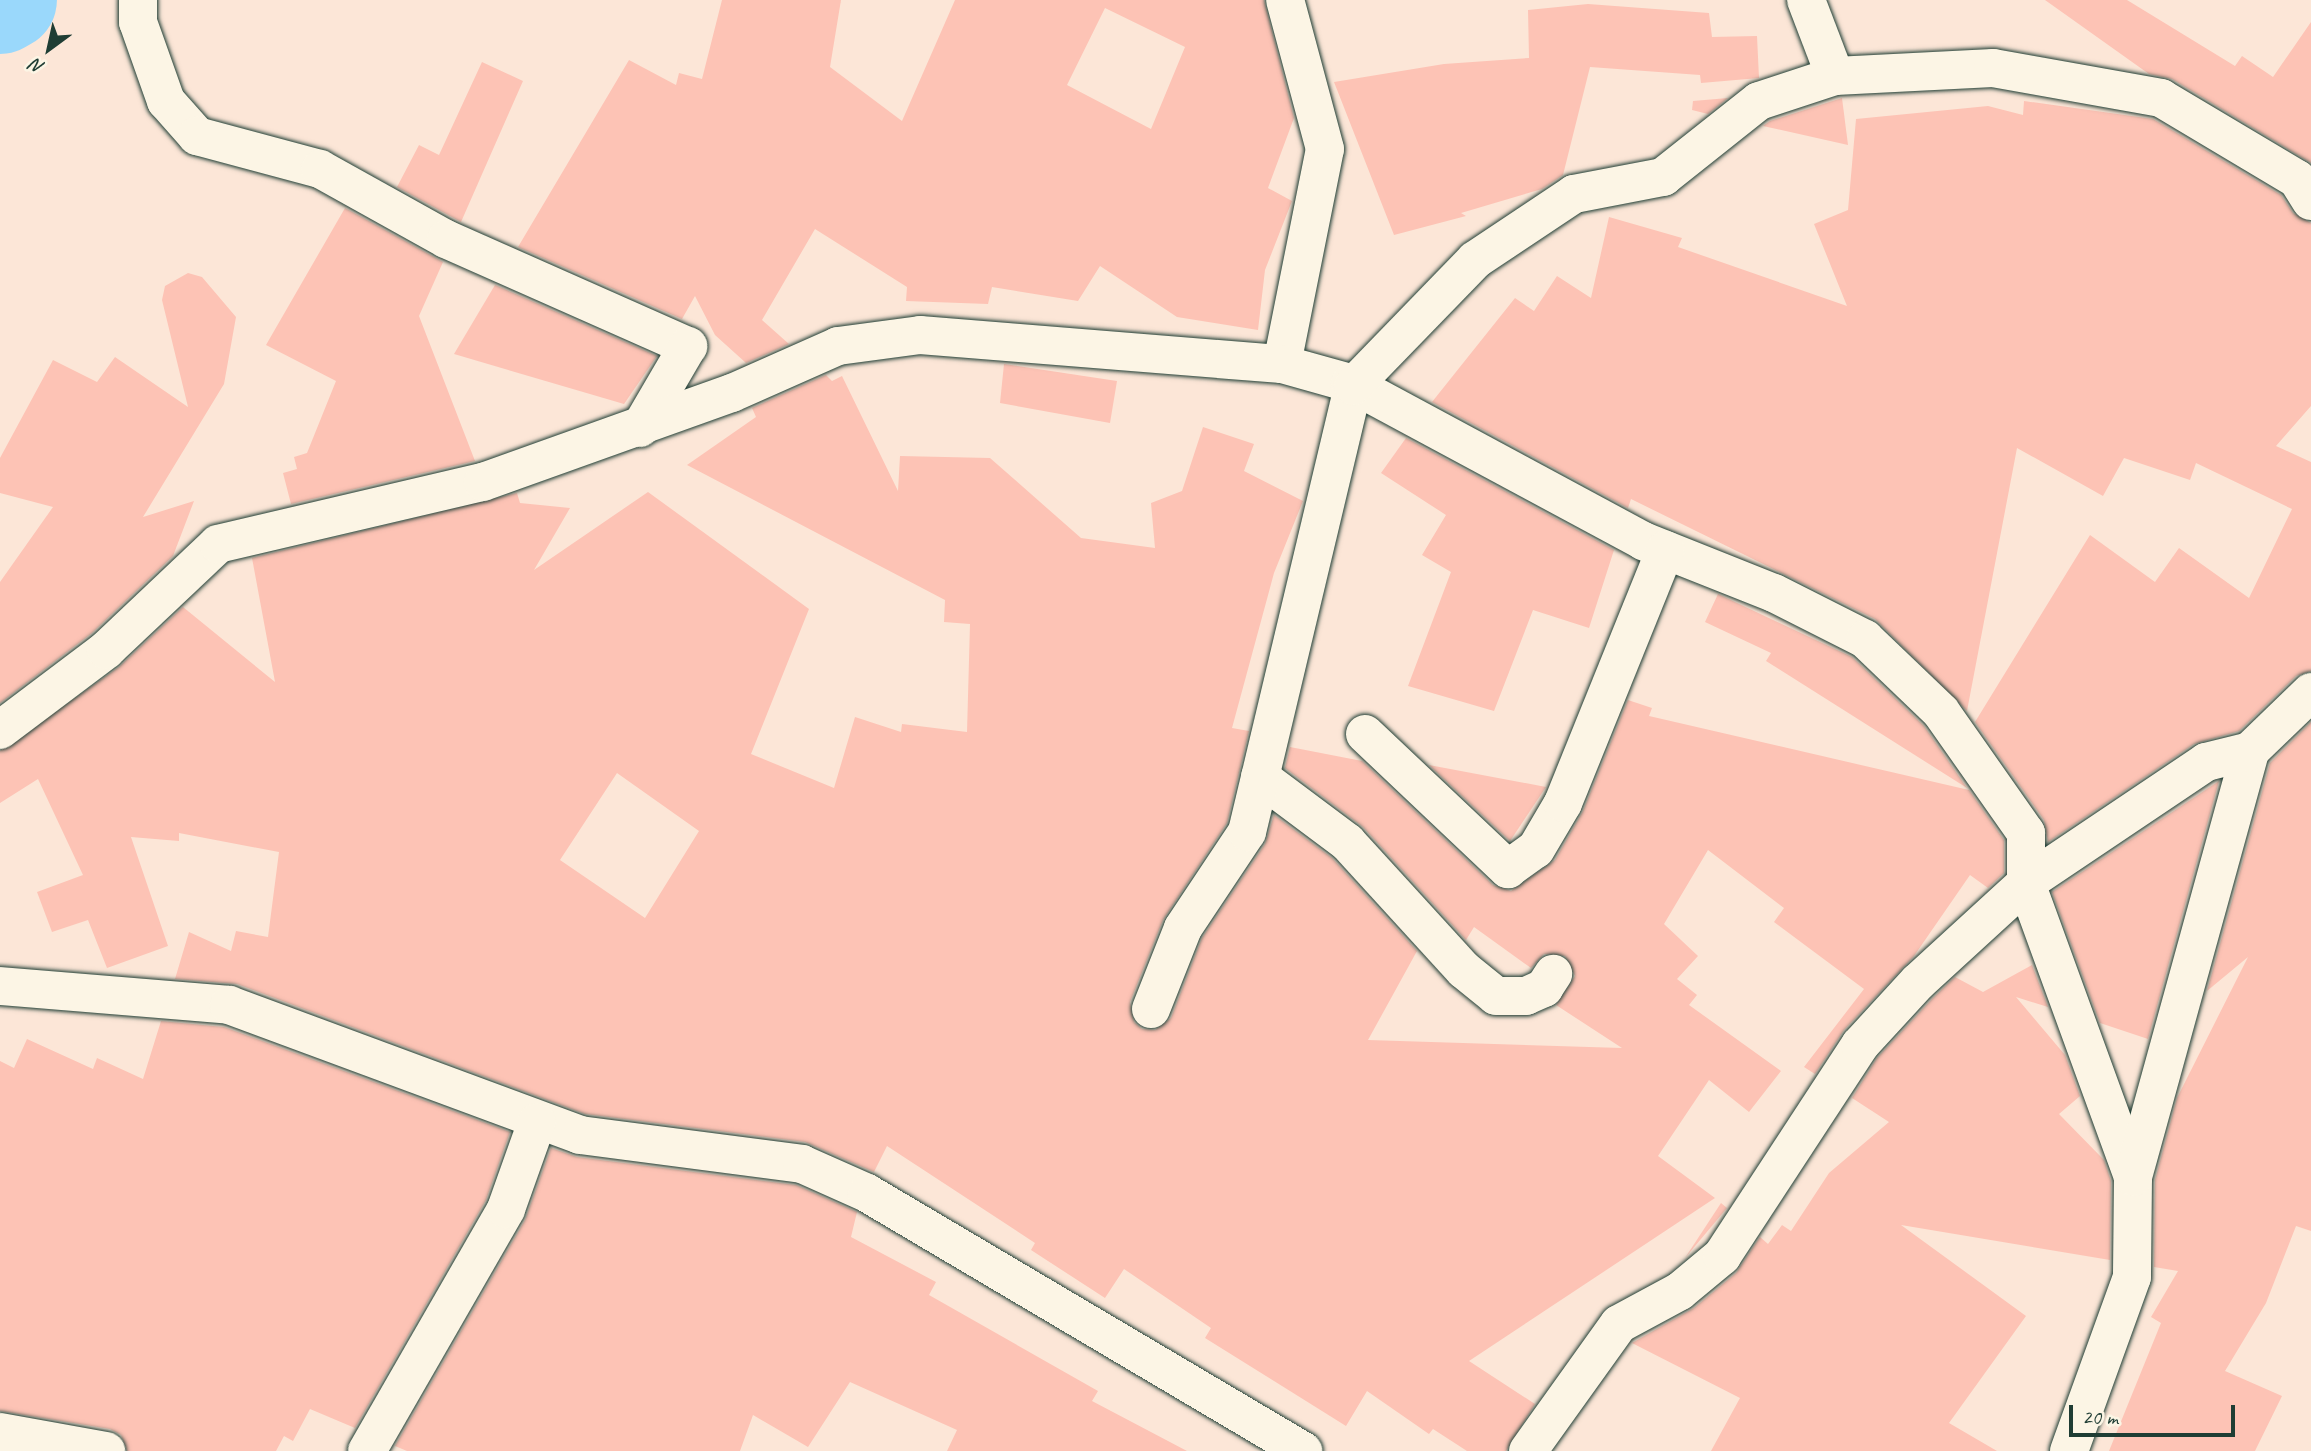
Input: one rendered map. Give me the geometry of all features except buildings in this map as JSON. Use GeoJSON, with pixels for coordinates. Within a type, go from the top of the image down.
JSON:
{"type":"FeatureCollection","features":[{"type":"Feature","properties":{"kind":"street"},"geometry":{"type":"LineString","coordinates":[[138,0],[138,22],[166,101],[197,136],[320,169],[446,239],[688,346],[640,428]]}},
{"type":"Feature","properties":{"kind":"street"},"geometry":{"type":"LineString","coordinates":[[1282,364],[1325,149],[1285,0]]}},
{"type":"Feature","properties":{"kind":"street"},"geometry":{"type":"LineString","coordinates":[[1806,0],[1835,76]]}},
{"type":"Feature","properties":{"kind":"street"},"geometry":{"type":"LineString","coordinates":[[1151,1009],[1183,928],[1247,832],[1353,386],[1475,260],[1574,194],[1663,177],[1759,101],[1835,76],[1993,68],[2161,98],[2297,179],[2311,201]]}},
{"type":"Feature","properties":{"kind":"street"},"geometry":{"type":"LineString","coordinates":[[0,730],[106,650],[218,544],[483,482],[640,428],[838,345],[919,335],[1282,364],[1353,386],[1665,550],[1774,593],[1865,639],[1941,712],[2026,833],[2026,883],[2133,1177]]}},
{"type":"Feature","properties":{"kind":"street"},"geometry":{"type":"LineString","coordinates":[[1365,733],[1508,869],[1536,849],[1563,803],[1665,550]]}},
{"type":"Feature","properties":{"kind":"street"},"geometry":{"type":"LineString","coordinates":[[1528,1451],[1619,1325],[1680,1291],[1722,1256],[1860,1045],[1918,982],[2026,883],[2206,762],[2250,751],[2311,692]]}},
{"type":"Feature","properties":{"kind":"street"},"geometry":{"type":"LineString","coordinates":[[2069,1451],[2132,1276],[2133,1177],[2250,751]]}},
{"type":"Feature","properties":{"kind":"street"},"geometry":{"type":"LineString","coordinates":[[1259,776],[1347,842],[1464,971],[1496,996],[1526,996],[1544,988],[1553,974]]}},
{"type":"Feature","properties":{"kind":"street"},"geometry":{"type":"LineString","coordinates":[[0,986],[229,1005],[537,1122],[580,1135],[802,1164],[867,1194],[1246,1438],[1303,1451]]}},
{"type":"Feature","properties":{"kind":"street"},"geometry":{"type":"LineString","coordinates":[[367,1451],[506,1209],[537,1122]]}},
{"type":"Feature","properties":{"kind":"street"},"geometry":{"type":"LineString","coordinates":[[0,1432],[106,1451]]}},
{"type":"Feature","properties":{"kind":"waterway"},"geometry":{"type":"LineString","coordinates":[[0,4],[7,0]]}}]}
